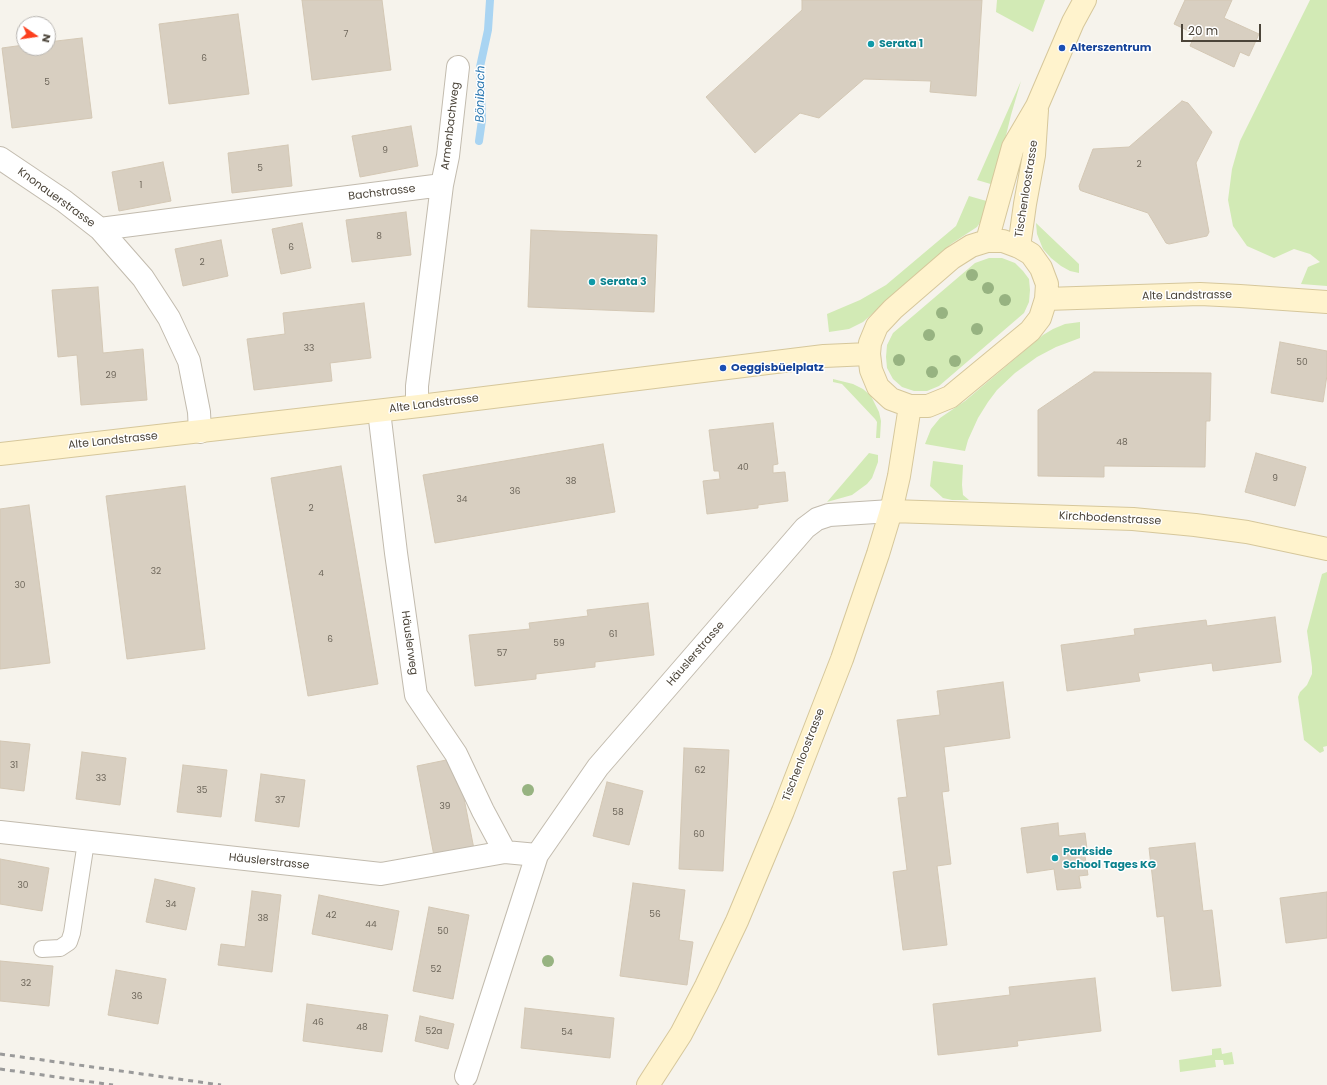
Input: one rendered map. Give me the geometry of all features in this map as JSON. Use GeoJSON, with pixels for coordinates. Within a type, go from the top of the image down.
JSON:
{"type":"FeatureCollection","features":[{"type":"Feature","properties":{"kind":"main road","name":"Tischenloostrasse"},"geometry":{"type":"LineString","coordinates":[[987,241],[1014,147],[1037,106],[1084,0]]}},
{"type":"Feature","properties":{"kind":"main road","name":"Tischenloostrasse"},"geometry":{"type":"LineString","coordinates":[[1019,247],[1034,155],[1037,106]]}},
{"type":"Feature","properties":{"kind":"main road"},"geometry":{"type":"LineString","coordinates":[[987,241],[1003,241],[1019,247],[1032,254],[1041,268],[1046,284],[1046,299],[1040,318],[1030,331],[950,397],[928,406],[910,406],[891,400],[878,387],[871,370],[869,354],[870,343],[877,326],[893,309],[952,258],[971,246],[987,241]]}},
{"type":"Feature","properties":{"kind":"main road","name":"Alte Landstrasse"},"geometry":{"type":"LineString","coordinates":[[1046,299],[1200,294],[1327,302]]}},
{"type":"Feature","properties":{"kind":"main road","name":"Alte Landstrasse"},"geometry":{"type":"LineString","coordinates":[[0,454],[379,411],[824,356],[869,354]]}},
{"type":"Feature","properties":{"kind":"main road","name":"Tischenloostrasse"},"geometry":{"type":"LineString","coordinates":[[648,1085],[681,1034],[737,921],[783,811],[842,659],[891,511],[899,476],[910,406]]}},
{"type":"Feature","properties":{"kind":"main road","name":"Kirchbodenstrasse"},"geometry":{"type":"LineString","coordinates":[[891,511],[1133,519],[1247,532],[1327,549]]}},
{"type":"Feature","properties":{"kind":"street","name":"Armenbachweg"},"geometry":{"type":"LineString","coordinates":[[442,185],[448,156],[458,67]]}},
{"type":"Feature","properties":{"kind":"street","name":"Knonauerstrasse"},"geometry":{"type":"LineString","coordinates":[[0,158],[64,201],[100,230],[143,278],[169,318],[189,361],[199,412],[200,432]]}},
{"type":"Feature","properties":{"kind":"street","name":"Bachstrasse"},"geometry":{"type":"LineString","coordinates":[[100,230],[442,185]]}},
{"type":"Feature","properties":{"kind":"street"},"geometry":{"type":"LineString","coordinates":[[417,406],[416,386],[442,185]]}},
{"type":"Feature","properties":{"kind":"street","name":"Häuslerweg"},"geometry":{"type":"LineString","coordinates":[[379,411],[396,553],[416,695],[456,754],[483,811],[505,852]]}},
{"type":"Feature","properties":{"kind":"street","name":"Häuslerstrasse"},"geometry":{"type":"LineString","coordinates":[[466,1076],[537,855],[598,767],[805,528],[817,519],[829,515],[891,511]]}},
{"type":"Feature","properties":{"kind":"street","name":"Häuslerstrasse"},"geometry":{"type":"LineString","coordinates":[[0,832],[381,874],[505,852],[537,855]]}},
{"type":"Feature","properties":{"kind":"lane"},"geometry":{"type":"LineString","coordinates":[[42,948],[60,948],[69,942],[72,933],[86,842]]}},
{"type":"Feature","properties":{"kind":"green space"},"geometry":{"type":"Polygon","coordinates":[[[997,0],[1045,0],[1033,32],[996,12],[997,0]]]}},
{"type":"Feature","properties":{"kind":"green space"},"geometry":{"type":"Polygon","coordinates":[[[1310,0],[1327,0],[1327,286],[1301,284],[1308,267],[1320,262],[1310,254],[1294,249],[1274,258],[1247,246],[1233,226],[1228,200],[1232,169],[1240,141],[1310,0]]]}},
{"type":"Feature","properties":{"kind":"green space"},"geometry":{"type":"Polygon","coordinates":[[[1021,81],[994,185],[977,180],[1021,81]]]}},
{"type":"Feature","properties":{"kind":"green space"},"geometry":{"type":"Polygon","coordinates":[[[969,196],[990,202],[984,217],[977,227],[951,244],[863,322],[849,329],[829,332],[827,314],[860,300],[886,285],[956,226],[969,196]]]}},
{"type":"Feature","properties":{"kind":"green space"},"geometry":{"type":"Polygon","coordinates":[[[1036,223],[1079,264],[1079,273],[1070,271],[1061,266],[1043,249],[1037,234],[1036,223]]]}},
{"type":"Feature","properties":{"kind":"green space"},"geometry":{"type":"Polygon","coordinates":[[[989,258],[1002,258],[1015,263],[1029,279],[1029,302],[1024,313],[939,386],[927,391],[914,391],[902,387],[893,379],[887,368],[887,345],[893,333],[975,263],[989,258]]]}},
{"type":"Feature","properties":{"kind":"green space"},"geometry":{"type":"Polygon","coordinates":[[[1080,322],[1080,338],[1056,347],[1037,357],[1015,373],[997,390],[978,418],[968,440],[965,451],[925,444],[931,429],[940,418],[965,401],[1043,335],[1065,324],[1080,322]]]}},
{"type":"Feature","properties":{"kind":"green space"},"geometry":{"type":"Polygon","coordinates":[[[833,379],[853,384],[863,389],[871,396],[879,412],[881,421],[880,438],[876,438],[877,422],[875,419],[842,384],[833,382],[833,379]]]}},
{"type":"Feature","properties":{"kind":"green space"},"geometry":{"type":"Polygon","coordinates":[[[869,453],[878,455],[878,462],[872,478],[867,484],[852,495],[827,502],[869,453]]]}},
{"type":"Feature","properties":{"kind":"green space"},"geometry":{"type":"Polygon","coordinates":[[[933,461],[963,465],[963,495],[969,500],[952,500],[943,498],[930,486],[933,461]]]}},
{"type":"Feature","properties":{"kind":"green space"},"geometry":{"type":"Polygon","coordinates":[[[1327,572],[1327,746],[1323,747],[1324,751],[1320,753],[1304,740],[1298,697],[1300,692],[1307,685],[1312,674],[1307,631],[1322,574],[1327,572]]]}},
{"type":"Feature","properties":{"kind":"green space"},"geometry":{"type":"Polygon","coordinates":[[[1221,1048],[1222,1054],[1232,1052],[1234,1064],[1224,1065],[1223,1060],[1215,1060],[1216,1067],[1180,1072],[1179,1060],[1212,1055],[1212,1049],[1221,1048]]]}},
{"type":"Feature","properties":{"kind":"building"},"geometry":{"type":"Polygon","coordinates":[[[302,0],[382,0],[391,70],[312,80],[302,0]]]}},
{"type":"Feature","properties":{"kind":"building","name":"Serata 1"},"geometry":{"type":"Polygon","coordinates":[[[802,0],[982,0],[976,96],[930,92],[931,81],[864,79],[819,118],[800,113],[755,153],[706,97],[802,10],[802,0]]]}},
{"type":"Feature","properties":{"kind":"building"},"geometry":{"type":"Polygon","coordinates":[[[1185,0],[1232,0],[1224,18],[1259,34],[1249,56],[1240,52],[1234,67],[1190,46],[1195,34],[1174,24],[1185,0]]]}},
{"type":"Feature","properties":{"kind":"building"},"geometry":{"type":"Polygon","coordinates":[[[238,14],[249,94],[169,104],[159,24],[238,14]]]}},
{"type":"Feature","properties":{"kind":"building"},"geometry":{"type":"Polygon","coordinates":[[[82,38],[92,118],[12,128],[2,48],[16,46],[16,56],[56,56],[56,41],[82,38]]]}},
{"type":"Feature","properties":{"kind":"building"},"geometry":{"type":"Polygon","coordinates":[[[1182,101],[1188,103],[1212,132],[1196,163],[1209,232],[1207,236],[1169,244],[1166,243],[1148,213],[1082,191],[1080,190],[1079,186],[1093,149],[1129,147],[1182,101]]]}},
{"type":"Feature","properties":{"kind":"building"},"geometry":{"type":"Polygon","coordinates":[[[411,126],[418,166],[360,177],[352,136],[411,126]]]}},
{"type":"Feature","properties":{"kind":"building"},"geometry":{"type":"Polygon","coordinates":[[[288,145],[292,186],[232,193],[228,153],[288,145]]]}},
{"type":"Feature","properties":{"kind":"building"},"geometry":{"type":"Polygon","coordinates":[[[163,162],[171,201],[119,211],[112,172],[163,162]]]}},
{"type":"Feature","properties":{"kind":"building"},"geometry":{"type":"Polygon","coordinates":[[[406,212],[411,255],[352,262],[346,220],[406,212]]]}},
{"type":"Feature","properties":{"kind":"building"},"geometry":{"type":"Polygon","coordinates":[[[302,223],[311,268],[281,274],[272,229],[302,223]]]}},
{"type":"Feature","properties":{"kind":"building","name":"Serata 3"},"geometry":{"type":"Polygon","coordinates":[[[531,230],[657,235],[654,312],[528,307],[531,230]]]}},
{"type":"Feature","properties":{"kind":"building"},"geometry":{"type":"Polygon","coordinates":[[[221,240],[228,276],[183,286],[175,249],[221,240]]]}},
{"type":"Feature","properties":{"kind":"building"},"geometry":{"type":"Polygon","coordinates":[[[98,287],[103,353],[143,349],[147,400],[81,405],[77,355],[58,357],[52,290],[98,287]]]}},
{"type":"Feature","properties":{"kind":"building"},"geometry":{"type":"Polygon","coordinates":[[[364,303],[371,358],[330,363],[332,381],[254,390],[247,339],[285,334],[283,313],[364,303]]]}},
{"type":"Feature","properties":{"kind":"building"},"geometry":{"type":"Polygon","coordinates":[[[1280,342],[1327,351],[1327,375],[1323,402],[1271,393],[1280,342]]]}},
{"type":"Feature","properties":{"kind":"building"},"geometry":{"type":"Polygon","coordinates":[[[1094,372],[1211,373],[1210,421],[1206,421],[1205,467],[1104,466],[1104,477],[1038,476],[1038,410],[1094,372]]]}},
{"type":"Feature","properties":{"kind":"building"},"geometry":{"type":"Polygon","coordinates":[[[773,423],[778,464],[773,465],[773,473],[785,472],[788,501],[758,505],[758,508],[707,514],[703,481],[720,479],[719,471],[714,471],[709,430],[773,423]]]}},
{"type":"Feature","properties":{"kind":"building"},"geometry":{"type":"Polygon","coordinates":[[[603,444],[615,512],[435,543],[423,475],[603,444]]]}},
{"type":"Feature","properties":{"kind":"building"},"geometry":{"type":"Polygon","coordinates":[[[1256,453],[1306,467],[1295,506],[1245,492],[1256,453]]]}},
{"type":"Feature","properties":{"kind":"building"},"geometry":{"type":"Polygon","coordinates":[[[341,466],[378,684],[308,696],[271,478],[341,466]]]}},
{"type":"Feature","properties":{"kind":"building"},"geometry":{"type":"Polygon","coordinates":[[[185,486],[205,649],[127,659],[106,496],[185,486]]]}},
{"type":"Feature","properties":{"kind":"building"},"geometry":{"type":"Polygon","coordinates":[[[29,505],[50,663],[0,669],[0,509],[29,505]]]}},
{"type":"Feature","properties":{"kind":"building"},"geometry":{"type":"Polygon","coordinates":[[[648,603],[654,655],[595,662],[595,667],[536,674],[536,679],[475,686],[469,635],[530,629],[529,623],[588,616],[587,610],[648,603]]]}},
{"type":"Feature","properties":{"kind":"building"},"geometry":{"type":"Polygon","coordinates":[[[1275,617],[1281,662],[1213,671],[1212,663],[1138,673],[1140,681],[1067,691],[1061,645],[1135,635],[1134,629],[1206,620],[1207,626],[1275,617]]]}},
{"type":"Feature","properties":{"kind":"building"},"geometry":{"type":"Polygon","coordinates":[[[1003,682],[1010,738],[944,747],[949,791],[942,792],[951,864],[937,866],[947,945],[903,950],[893,872],[907,870],[898,798],[907,797],[897,720],[940,715],[937,691],[1003,682]]]}},
{"type":"Feature","properties":{"kind":"building"},"geometry":{"type":"Polygon","coordinates":[[[0,741],[30,744],[24,791],[0,788],[0,741]]]}},
{"type":"Feature","properties":{"kind":"building"},"geometry":{"type":"Polygon","coordinates":[[[684,748],[729,750],[723,871],[679,869],[684,748]]]}},
{"type":"Feature","properties":{"kind":"building"},"geometry":{"type":"Polygon","coordinates":[[[82,752],[126,758],[120,805],[76,799],[82,752]]]}},
{"type":"Feature","properties":{"kind":"building"},"geometry":{"type":"Polygon","coordinates":[[[456,758],[474,849],[434,856],[417,766],[456,758]]]}},
{"type":"Feature","properties":{"kind":"building"},"geometry":{"type":"Polygon","coordinates":[[[183,765],[227,770],[221,817],[177,812],[183,765]]]}},
{"type":"Feature","properties":{"kind":"building"},"geometry":{"type":"Polygon","coordinates":[[[261,774],[305,780],[299,827],[255,821],[261,774]]]}},
{"type":"Feature","properties":{"kind":"building"},"geometry":{"type":"Polygon","coordinates":[[[607,782],[643,791],[629,845],[593,836],[607,782]]]}},
{"type":"Feature","properties":{"kind":"building","name":"Parkside School Tages KG"},"geometry":{"type":"Polygon","coordinates":[[[1058,823],[1059,836],[1085,833],[1087,849],[1084,850],[1088,875],[1079,876],[1081,888],[1057,890],[1054,869],[1027,873],[1021,828],[1058,823]]]}},
{"type":"Feature","properties":{"kind":"building"},"geometry":{"type":"Polygon","coordinates":[[[1195,843],[1203,911],[1212,910],[1221,986],[1172,991],[1164,916],[1157,917],[1149,848],[1195,843]]]}},
{"type":"Feature","properties":{"kind":"building"},"geometry":{"type":"Polygon","coordinates":[[[0,859],[49,868],[42,911],[0,904],[0,859]]]}},
{"type":"Feature","properties":{"kind":"building"},"geometry":{"type":"Polygon","coordinates":[[[155,879],[195,888],[186,930],[146,922],[155,879]]]}},
{"type":"Feature","properties":{"kind":"building"},"geometry":{"type":"Polygon","coordinates":[[[633,883],[685,890],[679,940],[693,942],[687,985],[620,976],[633,883]]]}},
{"type":"Feature","properties":{"kind":"building"},"geometry":{"type":"Polygon","coordinates":[[[252,891],[281,895],[272,972],[218,965],[221,944],[245,947],[252,891]]]}},
{"type":"Feature","properties":{"kind":"building"},"geometry":{"type":"Polygon","coordinates":[[[1327,892],[1327,938],[1286,943],[1280,898],[1327,892]]]}},
{"type":"Feature","properties":{"kind":"building"},"geometry":{"type":"Polygon","coordinates":[[[319,895],[399,911],[392,950],[312,934],[319,895]]]}},
{"type":"Feature","properties":{"kind":"building"},"geometry":{"type":"Polygon","coordinates":[[[429,907],[469,915],[453,999],[413,991],[429,907]]]}},
{"type":"Feature","properties":{"kind":"building"},"geometry":{"type":"Polygon","coordinates":[[[0,961],[53,966],[49,1006],[0,1001],[0,961]]]}},
{"type":"Feature","properties":{"kind":"building"},"geometry":{"type":"Polygon","coordinates":[[[116,970],[166,979],[158,1024],[108,1015],[116,970]]]}},
{"type":"Feature","properties":{"kind":"building"},"geometry":{"type":"Polygon","coordinates":[[[1095,978],[1101,1031],[1017,1041],[1018,1046],[938,1055],[933,1004],[1010,995],[1009,987],[1095,978]]]}},
{"type":"Feature","properties":{"kind":"building"},"geometry":{"type":"Polygon","coordinates":[[[307,1004],[388,1015],[382,1052],[303,1041],[307,1004]]]}},
{"type":"Feature","properties":{"kind":"building"},"geometry":{"type":"Polygon","coordinates":[[[525,1008],[614,1018],[610,1058],[521,1048],[525,1008]]]}},
{"type":"Feature","properties":{"kind":"building"},"geometry":{"type":"Polygon","coordinates":[[[420,1016],[454,1024],[448,1049],[415,1041],[420,1016]]]}},
{"type":"Feature","properties":{"kind":"waterway","name":"Bönibach"},"geometry":{"type":"LineString","coordinates":[[479,141],[482,120],[480,67],[488,30],[490,0]]}},
{"type":"Feature","properties":{"kind":"railway"},"geometry":{"type":"LineString","coordinates":[[0,1054],[221,1085]]}},
{"type":"Feature","properties":{"kind":"railway"},"geometry":{"type":"LineString","coordinates":[[0,1069],[113,1085]]}},
{"type":"Feature","properties":{"kind":"place","name":"Serata 1"},"geometry":{"type":"Point","coordinates":[871,44]}},
{"type":"Feature","properties":{"kind":"place","name":"Alterszentrum"},"geometry":{"type":"Point","coordinates":[1062,48]}},
{"type":"Feature","properties":{"kind":"place","name":"Serata 3"},"geometry":{"type":"Point","coordinates":[592,282]}},
{"type":"Feature","properties":{"kind":"place","name":"Oeggisbüelplatz"},"geometry":{"type":"Point","coordinates":[723,368]}},
{"type":"Feature","properties":{"kind":"place","name":"Parkside School Tages KG"},"geometry":{"type":"Point","coordinates":[1055,858]}}]}
